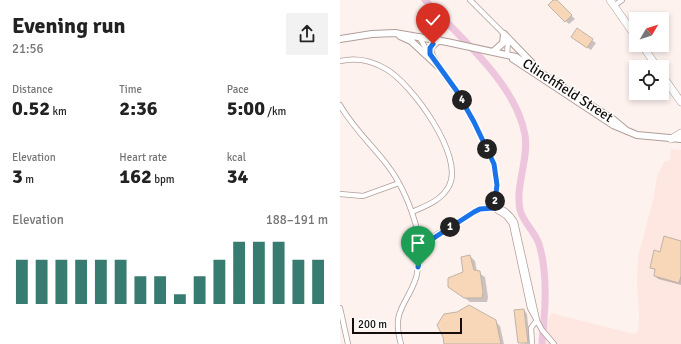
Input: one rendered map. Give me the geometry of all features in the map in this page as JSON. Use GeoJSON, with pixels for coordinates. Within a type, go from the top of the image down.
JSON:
{"type":"FeatureCollection","features":[{"type":"Feature","properties":{"kind":"highway"},"geometry":{"type":"LineString","coordinates":[[612,3],[629,27]]}},
{"type":"Feature","properties":{"kind":"highway"},"geometry":{"type":"LineString","coordinates":[[669,84],[681,102]]}},
{"type":"Feature","properties":{"kind":"highway"},"geometry":{"type":"LineString","coordinates":[[671,139],[681,133]]}},
{"type":"Feature","properties":{"kind":"main road"},"geometry":{"type":"LineString","coordinates":[[395,33],[411,41],[424,55],[437,64]]}},
{"type":"Feature","properties":{"kind":"main road","name":"Clinchfield Street"},"geometry":{"type":"LineString","coordinates":[[340,38],[395,33],[419,36],[507,55],[522,60],[627,131]]}},
{"type":"Feature","properties":{"kind":"main road"},"geometry":{"type":"LineString","coordinates":[[494,51],[503,43],[504,34]]}},
{"type":"Feature","properties":{"kind":"main road"},"geometry":{"type":"LineString","coordinates":[[504,34],[540,72]]}},
{"type":"Feature","properties":{"kind":"main road"},"geometry":{"type":"LineString","coordinates":[[437,64],[430,54],[430,48],[439,40]]}},
{"type":"Feature","properties":{"kind":"main road","name":"Clinchfield Street"},"geometry":{"type":"LineString","coordinates":[[507,55],[612,124],[637,135],[681,139]]}},
{"type":"Feature","properties":{"kind":"street"},"geometry":{"type":"LineString","coordinates":[[470,0],[504,34],[508,41],[507,55]]}},
{"type":"Feature","properties":{"kind":"street"},"geometry":{"type":"LineString","coordinates":[[612,3],[622,0]]}},
{"type":"Feature","properties":{"kind":"street"},"geometry":{"type":"LineString","coordinates":[[419,36],[427,54],[437,64],[456,90],[474,122],[494,164],[497,185],[494,208]]}},
{"type":"Feature","properties":{"kind":"street"},"geometry":{"type":"LineString","coordinates":[[340,61],[352,58],[372,61],[387,69],[402,81],[424,108],[439,133],[451,159],[452,174],[450,186],[443,195],[434,202],[412,212]]}},
{"type":"Feature","properties":{"kind":"street"},"geometry":{"type":"LineString","coordinates":[[340,105],[353,124],[388,166],[399,183],[412,212],[418,233]]}},
{"type":"Feature","properties":{"kind":"street"},"geometry":{"type":"LineString","coordinates":[[340,194],[363,196],[399,183]]}},
{"type":"Feature","properties":{"kind":"street"},"geometry":{"type":"LineString","coordinates":[[401,344],[398,327],[399,310],[416,278],[422,248],[430,240],[474,212],[480,209],[494,208],[500,208],[507,212],[516,226],[537,321],[554,344]]}},
{"type":"Feature","properties":{"kind":"street"},"geometry":{"type":"LineString","coordinates":[[340,308],[348,344]]}},
{"type":"Feature","properties":{"kind":"street"},"geometry":{"type":"LineString","coordinates":[[532,344],[531,328],[537,321]]}},
{"type":"Feature","properties":{"kind":"shaded area"},"geometry":{"type":"Polygon","coordinates":[[[671,149],[681,150],[681,344],[545,344],[548,321],[551,313],[634,334],[638,332],[638,257],[653,200],[657,177],[664,162],[670,160],[671,149]]]}},
{"type":"Feature","properties":{"kind":"building"},"geometry":{"type":"Polygon","coordinates":[[[553,0],[557,0],[572,15],[565,22],[548,5],[553,0]]]}},
{"type":"Feature","properties":{"kind":"building"},"geometry":{"type":"Polygon","coordinates":[[[577,28],[593,39],[587,48],[571,37],[577,28]]]}},
{"type":"Feature","properties":{"kind":"building"},"geometry":{"type":"Polygon","coordinates":[[[664,236],[681,241],[681,276],[679,283],[654,276],[655,269],[650,268],[654,250],[660,252],[664,236]]]}},
{"type":"Feature","properties":{"kind":"building"},"geometry":{"type":"Polygon","coordinates":[[[470,255],[474,270],[480,271],[483,292],[482,298],[464,298],[448,287],[448,278],[463,272],[461,257],[470,255]]]}},
{"type":"Feature","properties":{"kind":"building"},"geometry":{"type":"Polygon","coordinates":[[[469,305],[496,320],[501,344],[444,344],[443,337],[437,325],[444,314],[457,312],[469,305]]]}},
{"type":"Feature","properties":{"kind":"building"},"geometry":{"type":"Polygon","coordinates":[[[524,309],[528,343],[518,343],[514,310],[524,309]]]}},
{"type":"Feature","properties":{"kind":"waterway"},"geometry":{"type":"LineString","coordinates":[[425,0],[469,45],[498,79],[520,116],[526,144],[519,191],[519,201],[520,210],[524,219],[535,235],[541,253],[545,282],[542,344]]}},
{"type":"Feature","properties":{"kind":"route"},"geometry":{"type":"LineString","coordinates":[[418,267],[422,248],[426,243],[474,212],[480,209],[494,208],[497,185],[494,164],[474,122],[456,90],[430,54],[430,48],[433,44]]}}]}
